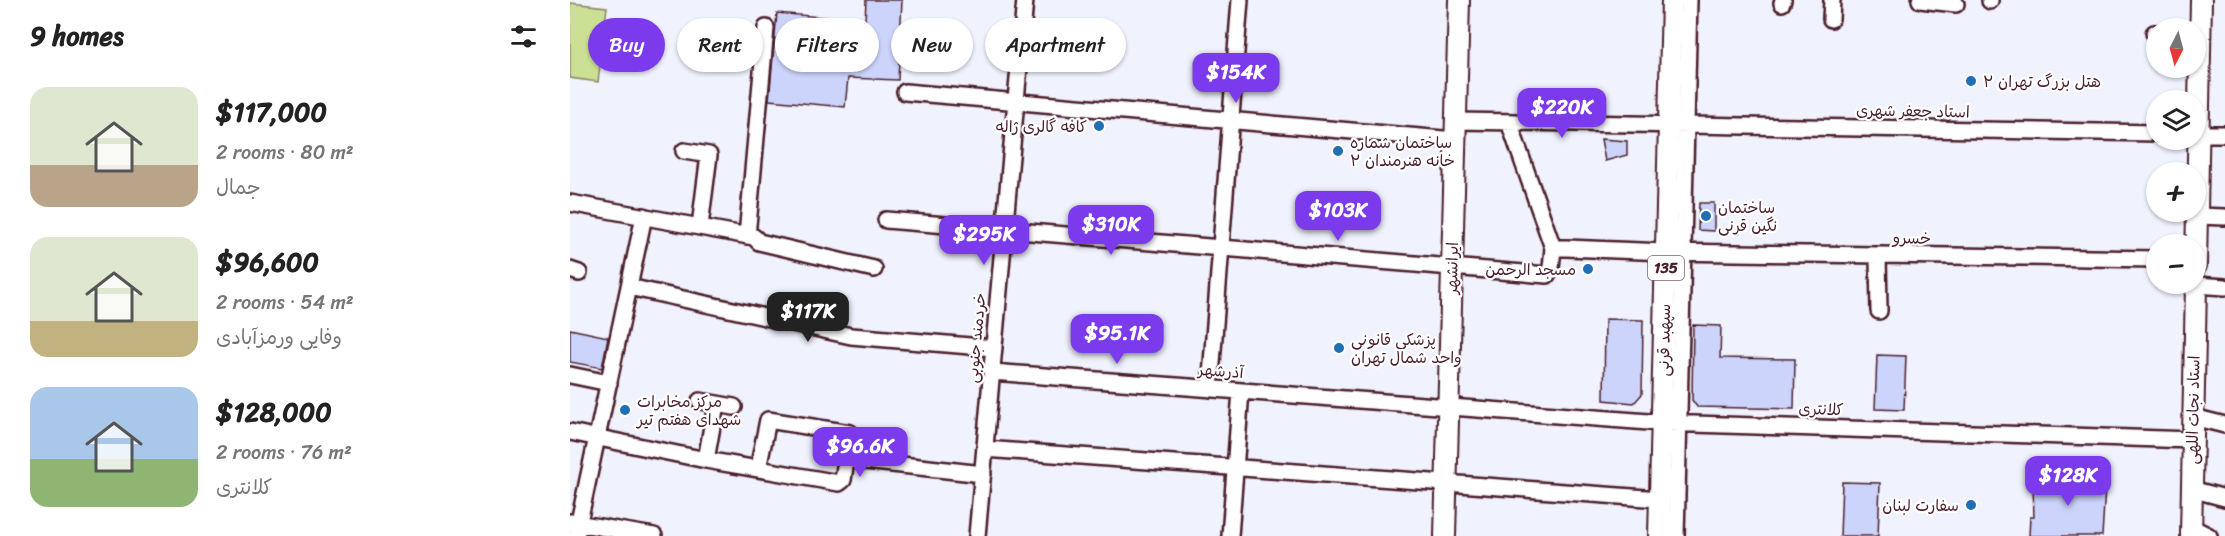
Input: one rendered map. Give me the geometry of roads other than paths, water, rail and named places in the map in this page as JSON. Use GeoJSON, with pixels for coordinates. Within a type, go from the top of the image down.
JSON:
{"type":"FeatureCollection","features":[{"type":"Feature","properties":{"kind":"main road","name":"ایرانشهر"},"geometry":{"type":"LineString","coordinates":[[1445,536],[1459,0]]}},
{"type":"Feature","properties":{"kind":"main road","name":"سپهبد قرنی"},"geometry":{"type":"LineString","coordinates":[[1659,536],[1660,499],[1671,423],[1678,124],[1672,0]]}},
{"type":"Feature","properties":{"kind":"main road"},"geometry":{"type":"LineString","coordinates":[[2199,18],[2201,0]]}},
{"type":"Feature","properties":{"kind":"main road","name":"استاد نجات اللهی"},"geometry":{"type":"LineString","coordinates":[[2191,532],[2196,294]]}},
{"type":"Feature","properties":{"kind":"street","name":"خردمند جنوبی"},"geometry":{"type":"LineString","coordinates":[[977,536],[1025,0]]}},
{"type":"Feature","properties":{"kind":"street"},"geometry":{"type":"LineString","coordinates":[[1210,389],[1240,0]]}},
{"type":"Feature","properties":{"kind":"street"},"geometry":{"type":"LineString","coordinates":[[1678,124],[1689,0]]}},
{"type":"Feature","properties":{"kind":"street"},"geometry":{"type":"LineString","coordinates":[[1831,19],[1832,0]]}},
{"type":"Feature","properties":{"kind":"street"},"geometry":{"type":"LineString","coordinates":[[1920,0],[1956,4]]}},
{"type":"Feature","properties":{"kind":"street"},"geometry":{"type":"LineString","coordinates":[[570,203],[752,245],[766,28]]}},
{"type":"Feature","properties":{"kind":"street","name":"استاد جعفر شهری"},"geometry":{"type":"LineString","coordinates":[[905,92],[1231,120],[1456,131],[1509,122],[2146,133]]}},
{"type":"Feature","properties":{"kind":"street"},"geometry":{"type":"LineString","coordinates":[[886,220],[1547,275],[1551,268],[1553,248],[1509,122]]}},
{"type":"Feature","properties":{"kind":"street"},"geometry":{"type":"LineString","coordinates":[[2206,134],[2225,134]]}},
{"type":"Feature","properties":{"kind":"street"},"geometry":{"type":"LineString","coordinates":[[684,151],[709,155],[700,226]]}},
{"type":"Feature","properties":{"kind":"street"},"geometry":{"type":"LineString","coordinates":[[570,209],[700,226],[874,269]]}},
{"type":"Feature","properties":{"kind":"street"},"geometry":{"type":"LineString","coordinates":[[2206,216],[2225,217]]}},
{"type":"Feature","properties":{"kind":"street"},"geometry":{"type":"LineString","coordinates":[[643,220],[609,383],[575,527],[654,536]]}},
{"type":"Feature","properties":{"kind":"street","name":"خسرو"},"geometry":{"type":"LineString","coordinates":[[1553,248],[2146,260]]}},
{"type":"Feature","properties":{"kind":"street"},"geometry":{"type":"LineString","coordinates":[[1878,255],[1879,311]]}},
{"type":"Feature","properties":{"kind":"street"},"geometry":{"type":"LineString","coordinates":[[2206,285],[2225,287]]}},
{"type":"Feature","properties":{"kind":"street"},"geometry":{"type":"LineString","coordinates":[[629,287],[851,336],[994,348]]}},
{"type":"Feature","properties":{"kind":"street","name":"آذرشهر"},"geometry":{"type":"LineString","coordinates":[[991,372],[1449,406]]}},
{"type":"Feature","properties":{"kind":"street"},"geometry":{"type":"LineString","coordinates":[[570,375],[609,383]]}},
{"type":"Feature","properties":{"kind":"street"},"geometry":{"type":"LineString","coordinates":[[1230,536],[1241,391]]}},
{"type":"Feature","properties":{"kind":"street"},"geometry":{"type":"LineString","coordinates":[[700,401],[734,407]]}},
{"type":"Feature","properties":{"kind":"street"},"geometry":{"type":"LineString","coordinates":[[706,460],[716,404]]}},
{"type":"Feature","properties":{"kind":"street","name":"کلانتری"},"geometry":{"type":"LineString","coordinates":[[1449,406],[1671,423],[2193,440]]}},
{"type":"Feature","properties":{"kind":"street"},"geometry":{"type":"LineString","coordinates":[[2193,417],[2225,425]]}},
{"type":"Feature","properties":{"kind":"street"},"geometry":{"type":"LineString","coordinates":[[570,432],[706,460],[758,469],[839,483],[843,480],[851,436],[849,431],[768,420],[758,469]]}},
{"type":"Feature","properties":{"kind":"street"},"geometry":{"type":"LineString","coordinates":[[1671,423],[1676,536]]}},
{"type":"Feature","properties":{"kind":"street"},"geometry":{"type":"LineString","coordinates":[[985,449],[1660,499]]}},
{"type":"Feature","properties":{"kind":"street"},"geometry":{"type":"LineString","coordinates":[[847,459],[983,474]]}},
{"type":"Feature","properties":{"kind":"street"},"geometry":{"type":"LineString","coordinates":[[2192,489],[2225,498]]}},
{"type":"Feature","properties":{"kind":"street"},"geometry":{"type":"LineString","coordinates":[[2191,532],[2209,536]]}},
{"type":"Feature","properties":{"kind":"place","name":"هتل بزرگ تهران ۲"},"geometry":{"type":"Point","coordinates":[1971,81]}},
{"type":"Feature","properties":{"kind":"place","name":"کافه گالری ژاله"},"geometry":{"type":"Point","coordinates":[1099,126]}},
{"type":"Feature","properties":{"kind":"place","name":"ساختمان شماره ۲ خانه هنرمندان"},"geometry":{"type":"Point","coordinates":[1338,151]}},
{"type":"Feature","properties":{"kind":"place","name":"ساختمان نگین قرنی"},"geometry":{"type":"Point","coordinates":[1706,216]}},
{"type":"Feature","properties":{"kind":"place","name":"مسجد الرحمن"},"geometry":{"type":"Point","coordinates":[1588,269]}},
{"type":"Feature","properties":{"kind":"place","name":"پزشکی قانونی واحد شمال تهران"},"geometry":{"type":"Point","coordinates":[1339,348]}},
{"type":"Feature","properties":{"kind":"place","name":"مرکز مخابرات شهدای هفتم تیر"},"geometry":{"type":"Point","coordinates":[625,410]}},
{"type":"Feature","properties":{"kind":"place","name":"سفارت لبنان"},"geometry":{"type":"Point","coordinates":[1971,505]}}]}
